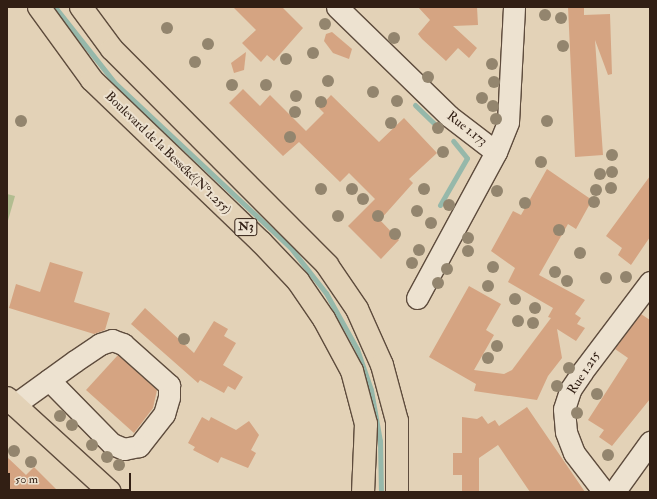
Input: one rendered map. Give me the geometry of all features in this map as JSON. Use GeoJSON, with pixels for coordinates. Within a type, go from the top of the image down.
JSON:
{"type":"FeatureCollection","features":[{"type":"Feature","properties":{"kind":"main road","name":"Boulevard de la Besséké(N°1.255)"},"geometry":{"type":"LineString","coordinates":[[39,7],[92,80],[261,242],[298,281],[324,319],[352,371],[366,424],[363,492]]}},
{"type":"Feature","properties":{"kind":"main road","name":"N3"},"geometry":{"type":"LineString","coordinates":[[81,7],[112,49],[328,264],[357,309],[382,365],[397,421],[397,492]]}},
{"type":"Feature","properties":{"kind":"main road"},"geometry":{"type":"LineString","coordinates":[[10,402],[110,492]]}},
{"type":"Feature","properties":{"kind":"street","name":"Rue 1.173"},"geometry":{"type":"LineString","coordinates":[[337,7],[448,116],[496,152],[418,298]]}},
{"type":"Feature","properties":{"kind":"street"},"geometry":{"type":"LineString","coordinates":[[496,152],[508,122],[514,7]]}},
{"type":"Feature","properties":{"kind":"street","name":"Rue 1.215"},"geometry":{"type":"LineString","coordinates":[[604,492],[574,453],[566,432],[564,409],[570,390],[582,372],[650,282]]}},
{"type":"Feature","properties":{"kind":"street"},"geometry":{"type":"LineString","coordinates":[[10,402],[49,380],[100,344],[112,340],[123,344],[169,385],[169,397],[164,414],[139,446],[124,449],[112,444],[49,380]]}},
{"type":"Feature","properties":{"kind":"street"},"geometry":{"type":"LineString","coordinates":[[614,492],[650,442]]}},
{"type":"Feature","properties":{"kind":"green space"},"geometry":{"type":"Polygon","coordinates":[[[7,194],[15,196],[7,224],[7,194]]]}},
{"type":"Feature","properties":{"kind":"building"},"geometry":{"type":"Polygon","coordinates":[[[233,7],[282,7],[303,28],[274,61],[267,55],[261,62],[242,43],[256,30],[233,7]]]}},
{"type":"Feature","properties":{"kind":"building"},"geometry":{"type":"Polygon","coordinates":[[[418,7],[477,7],[478,25],[453,26],[477,48],[469,58],[458,48],[446,61],[422,39],[418,34],[430,20],[418,7]]]}},
{"type":"Feature","properties":{"kind":"building"},"geometry":{"type":"Polygon","coordinates":[[[568,7],[584,7],[584,15],[610,14],[612,74],[608,75],[595,40],[603,155],[575,157],[568,7]]]}},
{"type":"Feature","properties":{"kind":"building"},"geometry":{"type":"Polygon","coordinates":[[[332,32],[352,49],[349,59],[333,53],[324,41],[326,34],[332,32]]]}},
{"type":"Feature","properties":{"kind":"building"},"geometry":{"type":"Polygon","coordinates":[[[246,52],[244,70],[234,73],[231,63],[246,52]]]}},
{"type":"Feature","properties":{"kind":"building"},"geometry":{"type":"Polygon","coordinates":[[[243,89],[260,106],[270,95],[306,131],[324,113],[319,108],[331,95],[379,142],[404,118],[437,153],[409,179],[413,183],[380,220],[399,240],[381,259],[348,226],[375,199],[349,173],[340,182],[299,142],[283,156],[229,103],[243,89]]]}},
{"type":"Feature","properties":{"kind":"building"},"geometry":{"type":"Polygon","coordinates":[[[547,169],[592,200],[576,229],[568,224],[539,275],[585,300],[575,314],[581,318],[577,324],[585,328],[576,341],[557,329],[562,358],[548,376],[537,400],[474,391],[476,384],[429,357],[469,286],[501,304],[486,330],[494,335],[474,370],[504,374],[512,370],[551,318],[548,317],[553,308],[508,282],[515,268],[491,251],[513,211],[521,215],[547,169]]]}},
{"type":"Feature","properties":{"kind":"building"},"geometry":{"type":"Polygon","coordinates":[[[650,176],[650,237],[631,265],[618,255],[622,248],[606,236],[650,176]]]}},
{"type":"Feature","properties":{"kind":"building"},"geometry":{"type":"Polygon","coordinates":[[[50,262],[83,272],[74,302],[110,313],[105,330],[94,334],[9,308],[16,284],[40,292],[50,262]]]}},
{"type":"Feature","properties":{"kind":"building"},"geometry":{"type":"Polygon","coordinates":[[[145,308],[194,353],[214,321],[228,329],[224,336],[236,343],[223,365],[243,377],[235,390],[228,386],[224,393],[200,380],[198,383],[131,324],[145,308]]]}},
{"type":"Feature","properties":{"kind":"building"},"geometry":{"type":"Polygon","coordinates":[[[641,314],[650,320],[650,399],[612,446],[599,437],[604,430],[588,420],[628,358],[615,349],[641,314]]]}},
{"type":"Feature","properties":{"kind":"building"},"geometry":{"type":"Polygon","coordinates":[[[118,355],[157,390],[153,408],[134,433],[86,390],[118,355]]]}},
{"type":"Feature","properties":{"kind":"building"},"geometry":{"type":"Polygon","coordinates":[[[527,407],[585,492],[530,492],[498,445],[479,458],[479,492],[462,492],[462,475],[453,475],[453,453],[462,453],[462,417],[477,419],[482,416],[488,424],[495,420],[499,426],[527,407]]]}},
{"type":"Feature","properties":{"kind":"building"},"geometry":{"type":"Polygon","coordinates":[[[202,417],[209,421],[211,417],[236,430],[249,421],[259,435],[251,450],[256,453],[248,468],[221,457],[218,463],[193,450],[195,447],[188,443],[202,417]]]}},
{"type":"Feature","properties":{"kind":"building"},"geometry":{"type":"Polygon","coordinates":[[[7,457],[26,475],[34,467],[59,492],[7,492],[7,457]]]}},
{"type":"Feature","properties":{"kind":"waterway"},"geometry":{"type":"LineString","coordinates":[[55,7],[114,82],[290,247],[326,293],[357,349],[371,390],[380,441],[381,492]]}},
{"type":"Feature","properties":{"kind":"waterway"},"geometry":{"type":"LineString","coordinates":[[415,105],[435,124]]}},
{"type":"Feature","properties":{"kind":"waterway"},"geometry":{"type":"LineString","coordinates":[[440,205],[467,158],[453,141]]}}]}
